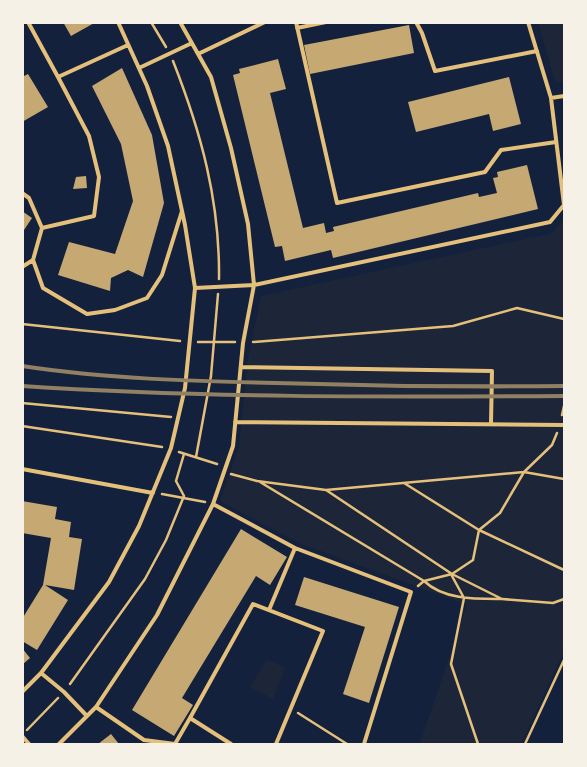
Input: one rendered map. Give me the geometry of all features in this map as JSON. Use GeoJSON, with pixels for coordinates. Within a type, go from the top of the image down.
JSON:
{"type":"FeatureCollection","features":[{"type":"Feature","properties":{"kind":"lane"},"geometry":{"type":"LineString","coordinates":[[28,22],[89,136],[98,177],[94,216],[42,228]]}},
{"type":"Feature","properties":{"kind":"lane"},"geometry":{"type":"LineString","coordinates":[[22,692],[41,673],[108,582],[139,526],[170,448],[184,388],[195,288],[182,210],[168,146],[139,68],[118,22]]}},
{"type":"Feature","properties":{"kind":"lane"},"geometry":{"type":"LineString","coordinates":[[58,744],[86,714],[96,707],[157,615],[213,504],[233,446],[243,343],[254,286],[248,224],[231,148],[210,77],[180,22]]}},
{"type":"Feature","properties":{"kind":"lane"},"geometry":{"type":"LineString","coordinates":[[198,54],[265,22]]}},
{"type":"Feature","properties":{"kind":"lane"},"geometry":{"type":"LineString","coordinates":[[296,22],[337,203],[485,172],[501,150],[556,142]]}},
{"type":"Feature","properties":{"kind":"lane"},"geometry":{"type":"LineString","coordinates":[[297,28],[326,22]]}},
{"type":"Feature","properties":{"kind":"lane"},"geometry":{"type":"LineString","coordinates":[[416,22],[422,33],[435,72],[537,51]]}},
{"type":"Feature","properties":{"kind":"lane"},"geometry":{"type":"LineString","coordinates":[[195,288],[254,286],[550,222],[564,204],[551,98],[528,22]]}},
{"type":"Feature","properties":{"kind":"lane"},"geometry":{"type":"LineString","coordinates":[[139,68],[192,43]]}},
{"type":"Feature","properties":{"kind":"lane"},"geometry":{"type":"LineString","coordinates":[[58,77],[128,45]]}},
{"type":"Feature","properties":{"kind":"lane"},"geometry":{"type":"LineString","coordinates":[[551,98],[564,96]]}},
{"type":"Feature","properties":{"kind":"lane"},"geometry":{"type":"LineString","coordinates":[[22,193],[29,198],[42,228],[33,260],[43,288],[87,314],[114,310],[147,298],[162,275],[182,210]]}},
{"type":"Feature","properties":{"kind":"lane"},"geometry":{"type":"LineString","coordinates":[[22,267],[33,260]]}},
{"type":"Feature","properties":{"kind":"lane"},"geometry":{"type":"LineString","coordinates":[[241,367],[492,371],[491,424]]}},
{"type":"Feature","properties":{"kind":"lane"},"geometry":{"type":"LineString","coordinates":[[235,422],[562,426]]}},
{"type":"Feature","properties":{"kind":"lane"},"geometry":{"type":"LineString","coordinates":[[22,469],[153,493]]}},
{"type":"Feature","properties":{"kind":"lane"},"geometry":{"type":"LineString","coordinates":[[213,504],[295,548],[411,592],[364,744]]}},
{"type":"Feature","properties":{"kind":"lane"},"geometry":{"type":"LineString","coordinates":[[269,610],[295,548]]}},
{"type":"Feature","properties":{"kind":"lane"},"geometry":{"type":"LineString","coordinates":[[96,707],[144,740],[175,744],[253,604],[323,631],[276,744]]}},
{"type":"Feature","properties":{"kind":"lane"},"geometry":{"type":"LineString","coordinates":[[41,673],[86,714]]}},
{"type":"Feature","properties":{"kind":"lane"},"geometry":{"type":"LineString","coordinates":[[190,718],[231,744]]}},
{"type":"Feature","properties":{"kind":"lane"},"geometry":{"type":"LineString","coordinates":[[22,735],[29,744]]}},
{"type":"Feature","properties":{"kind":"path"},"geometry":{"type":"LineString","coordinates":[[152,22],[170,54],[196,125],[208,165],[214,213],[219,287],[202,432],[196,458]]}},
{"type":"Feature","properties":{"kind":"path"},"geometry":{"type":"LineString","coordinates":[[22,324],[189,342],[214,340],[243,343],[453,326],[517,308],[564,319]]}},
{"type":"Feature","properties":{"kind":"path"},"geometry":{"type":"LineString","coordinates":[[22,403],[177,417]]}},
{"type":"Feature","properties":{"kind":"path"},"geometry":{"type":"LineString","coordinates":[[411,592],[424,581],[452,574],[473,560],[479,530],[500,512],[524,472],[552,445],[562,426],[564,406]]}},
{"type":"Feature","properties":{"kind":"path"},"geometry":{"type":"LineString","coordinates":[[22,426],[170,448],[218,464],[224,472],[257,481],[326,490],[524,472],[564,479]]}},
{"type":"Feature","properties":{"kind":"path"},"geometry":{"type":"LineString","coordinates":[[184,454],[176,481],[184,496]]}},
{"type":"Feature","properties":{"kind":"path"},"geometry":{"type":"LineString","coordinates":[[257,481],[424,581],[431,588],[464,598],[553,603],[564,599]]}},
{"type":"Feature","properties":{"kind":"path"},"geometry":{"type":"LineString","coordinates":[[402,482],[479,530],[564,570]]}},
{"type":"Feature","properties":{"kind":"path"},"geometry":{"type":"LineString","coordinates":[[326,490],[452,574],[502,599]]}},
{"type":"Feature","properties":{"kind":"path"},"geometry":{"type":"LineString","coordinates":[[153,493],[184,496],[213,504]]}},
{"type":"Feature","properties":{"kind":"path"},"geometry":{"type":"LineString","coordinates":[[22,735],[64,692],[145,578],[166,540],[184,496]]}},
{"type":"Feature","properties":{"kind":"path"},"geometry":{"type":"LineString","coordinates":[[452,574],[464,598],[451,664],[478,744]]}},
{"type":"Feature","properties":{"kind":"path"},"geometry":{"type":"LineString","coordinates":[[525,744],[564,660]]}},
{"type":"Feature","properties":{"kind":"path"},"geometry":{"type":"LineString","coordinates":[[292,709],[347,744]]}},
{"type":"Feature","properties":{"kind":"shaded area"},"geometry":{"type":"Polygon","coordinates":[[[538,23],[564,23],[564,84],[555,80],[538,23]]]}},
{"type":"Feature","properties":{"kind":"shaded area"},"geometry":{"type":"Polygon","coordinates":[[[564,217],[564,651],[521,744],[423,744],[420,743],[467,605],[299,543],[220,501],[239,447],[248,359],[261,296],[553,233],[564,217]]]}},
{"type":"Feature","properties":{"kind":"shaded area"},"geometry":{"type":"Polygon","coordinates":[[[267,659],[285,668],[273,699],[250,687],[267,659]]]}},
{"type":"Feature","properties":{"kind":"building"},"geometry":{"type":"Polygon","coordinates":[[[63,22],[96,22],[71,36],[63,22]]]}},
{"type":"Feature","properties":{"kind":"building"},"geometry":{"type":"Polygon","coordinates":[[[409,25],[414,53],[310,74],[304,45],[409,25]]]}},
{"type":"Feature","properties":{"kind":"building"},"geometry":{"type":"Polygon","coordinates":[[[278,59],[286,89],[270,93],[303,228],[324,223],[326,233],[334,231],[333,227],[478,193],[479,197],[497,193],[493,178],[498,177],[497,172],[527,165],[538,209],[333,258],[331,250],[285,261],[282,246],[275,247],[233,75],[240,73],[239,69],[278,59]]]}},
{"type":"Feature","properties":{"kind":"building"},"geometry":{"type":"Polygon","coordinates":[[[122,68],[152,135],[164,203],[143,277],[128,270],[111,278],[110,291],[58,275],[69,242],[115,254],[133,201],[121,144],[92,86],[122,68]]]}},
{"type":"Feature","properties":{"kind":"building"},"geometry":{"type":"Polygon","coordinates":[[[28,74],[48,107],[22,122],[22,77],[28,74]]]}},
{"type":"Feature","properties":{"kind":"building"},"geometry":{"type":"Polygon","coordinates":[[[509,77],[521,124],[493,131],[489,114],[416,132],[408,102],[509,77]]]}},
{"type":"Feature","properties":{"kind":"building"},"geometry":{"type":"Polygon","coordinates":[[[86,176],[87,188],[73,189],[76,177],[86,176]]]}},
{"type":"Feature","properties":{"kind":"building"},"geometry":{"type":"Polygon","coordinates":[[[22,211],[32,218],[22,233],[22,211]]]}},
{"type":"Feature","properties":{"kind":"building"},"geometry":{"type":"Polygon","coordinates":[[[22,501],[57,507],[55,519],[71,522],[69,537],[82,539],[74,590],[45,585],[68,600],[37,650],[22,641],[22,619],[43,585],[51,538],[22,533],[22,501]]]}},
{"type":"Feature","properties":{"kind":"building"},"geometry":{"type":"Polygon","coordinates":[[[241,529],[287,557],[270,585],[256,576],[182,698],[193,705],[174,736],[132,710],[241,529]]]}},
{"type":"Feature","properties":{"kind":"building"},"geometry":{"type":"Polygon","coordinates":[[[304,577],[399,607],[369,703],[343,694],[365,627],[295,605],[304,577]]]}},
{"type":"Feature","properties":{"kind":"building"},"geometry":{"type":"Polygon","coordinates":[[[22,648],[30,658],[22,665],[22,648]]]}},
{"type":"Feature","properties":{"kind":"building"},"geometry":{"type":"Polygon","coordinates":[[[111,734],[119,744],[98,744],[111,734]]]}},
{"type":"Feature","properties":{"kind":"railway"},"geometry":{"type":"LineString","coordinates":[[22,366],[117,377],[181,380],[384,386],[564,386]]}},
{"type":"Feature","properties":{"kind":"railway"},"geometry":{"type":"LineString","coordinates":[[22,386],[225,395],[564,396]]}}]}
